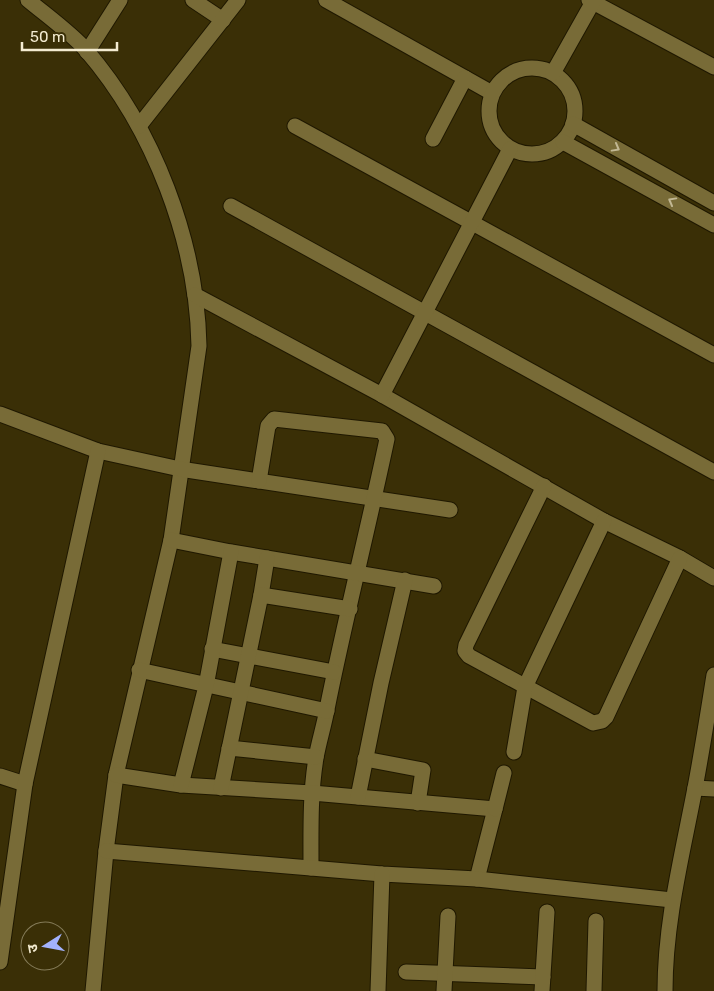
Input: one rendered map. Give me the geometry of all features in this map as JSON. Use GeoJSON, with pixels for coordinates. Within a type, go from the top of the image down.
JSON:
{"type":"FeatureCollection","features":[{"type":"Feature","properties":{"kind":"street"},"geometry":{"type":"LineString","coordinates":[[28,0],[87,52],[124,101],[139,126],[184,236],[198,314],[199,346],[171,540],[116,776],[106,851],[93,991]]}},
{"type":"Feature","properties":{"kind":"street"},"geometry":{"type":"LineString","coordinates":[[87,52],[120,0]]}},
{"type":"Feature","properties":{"kind":"street"},"geometry":{"type":"LineString","coordinates":[[193,0],[223,20]]}},
{"type":"Feature","properties":{"kind":"street"},"geometry":{"type":"LineString","coordinates":[[139,126],[238,0]]}},
{"type":"Feature","properties":{"kind":"street"},"geometry":{"type":"LineString","coordinates":[[326,0],[492,93]]}},
{"type":"Feature","properties":{"kind":"street"},"geometry":{"type":"LineString","coordinates":[[553,73],[592,1],[714,68]]}},
{"type":"Feature","properties":{"kind":"street"},"geometry":{"type":"LineString","coordinates":[[542,69],[553,73],[566,85],[574,101],[575,112],[569,134],[563,142],[551,150],[538,155],[523,154],[510,149],[500,141],[491,124],[488,106],[492,93],[503,79],[518,70],[542,69]]}},
{"type":"Feature","properties":{"kind":"street"},"geometry":{"type":"LineString","coordinates":[[433,139],[466,78]]}},
{"type":"Feature","properties":{"kind":"street"},"geometry":{"type":"LineString","coordinates":[[573,124],[714,203]]}},
{"type":"Feature","properties":{"kind":"street"},"geometry":{"type":"LineString","coordinates":[[295,126],[714,355]]}},
{"type":"Feature","properties":{"kind":"street"},"geometry":{"type":"LineString","coordinates":[[563,142],[714,225]]}},
{"type":"Feature","properties":{"kind":"street"},"geometry":{"type":"LineString","coordinates":[[382,395],[510,149]]}},
{"type":"Feature","properties":{"kind":"street"},"geometry":{"type":"LineString","coordinates":[[231,206],[425,311],[714,472]]}},
{"type":"Feature","properties":{"kind":"street"},"geometry":{"type":"LineString","coordinates":[[195,295],[382,395],[604,520],[680,558],[714,578]]}},
{"type":"Feature","properties":{"kind":"street"},"geometry":{"type":"LineString","coordinates":[[0,414],[98,451],[180,469],[450,510]]}},
{"type":"Feature","properties":{"kind":"street"},"geometry":{"type":"LineString","coordinates":[[259,481],[268,426],[274,419],[382,432],[387,439],[316,757],[312,793],[310,868]]}},
{"type":"Feature","properties":{"kind":"street"},"geometry":{"type":"LineString","coordinates":[[0,962],[3,915],[25,784],[98,451]]}},
{"type":"Feature","properties":{"kind":"street"},"geometry":{"type":"LineString","coordinates":[[544,486],[466,645],[465,651],[469,656],[593,723],[597,724],[602,721],[680,558]]}},
{"type":"Feature","properties":{"kind":"street"},"geometry":{"type":"LineString","coordinates":[[514,752],[525,687],[604,520]]}},
{"type":"Feature","properties":{"kind":"street"},"geometry":{"type":"LineString","coordinates":[[171,540],[434,586]]}},
{"type":"Feature","properties":{"kind":"street"},"geometry":{"type":"LineString","coordinates":[[181,785],[206,686],[231,552]]}},
{"type":"Feature","properties":{"kind":"street"},"geometry":{"type":"LineString","coordinates":[[221,788],[249,656],[267,558]]}},
{"type":"Feature","properties":{"kind":"street"},"geometry":{"type":"LineString","coordinates":[[358,797],[404,580]]}},
{"type":"Feature","properties":{"kind":"street"},"geometry":{"type":"LineString","coordinates":[[261,595],[350,609]]}},
{"type":"Feature","properties":{"kind":"street"},"geometry":{"type":"LineString","coordinates":[[212,649],[334,672]]}},
{"type":"Feature","properties":{"kind":"street"},"geometry":{"type":"LineString","coordinates":[[140,670],[206,686],[327,710]]}},
{"type":"Feature","properties":{"kind":"street"},"geometry":{"type":"LineString","coordinates":[[665,991],[665,967],[672,900],[695,788],[714,675]]}},
{"type":"Feature","properties":{"kind":"street"},"geometry":{"type":"LineString","coordinates":[[229,748],[316,757]]}},
{"type":"Feature","properties":{"kind":"street"},"geometry":{"type":"LineString","coordinates":[[365,759],[424,770],[418,803]]}},
{"type":"Feature","properties":{"kind":"street"},"geometry":{"type":"LineString","coordinates":[[477,879],[504,772]]}},
{"type":"Feature","properties":{"kind":"street"},"geometry":{"type":"LineString","coordinates":[[0,776],[25,784]]}},
{"type":"Feature","properties":{"kind":"street"},"geometry":{"type":"LineString","coordinates":[[116,776],[181,785],[312,793],[496,809]]}},
{"type":"Feature","properties":{"kind":"street"},"geometry":{"type":"LineString","coordinates":[[695,788],[714,789]]}},
{"type":"Feature","properties":{"kind":"street"},"geometry":{"type":"LineString","coordinates":[[106,851],[382,874],[477,879],[672,900]]}},
{"type":"Feature","properties":{"kind":"street"},"geometry":{"type":"LineString","coordinates":[[378,991],[382,874]]}},
{"type":"Feature","properties":{"kind":"street"},"geometry":{"type":"LineString","coordinates":[[406,972],[445,973],[542,984],[548,912]]}},
{"type":"Feature","properties":{"kind":"street"},"geometry":{"type":"LineString","coordinates":[[444,991],[448,916]]}},
{"type":"Feature","properties":{"kind":"street"},"geometry":{"type":"LineString","coordinates":[[594,991],[596,921]]}}]}
